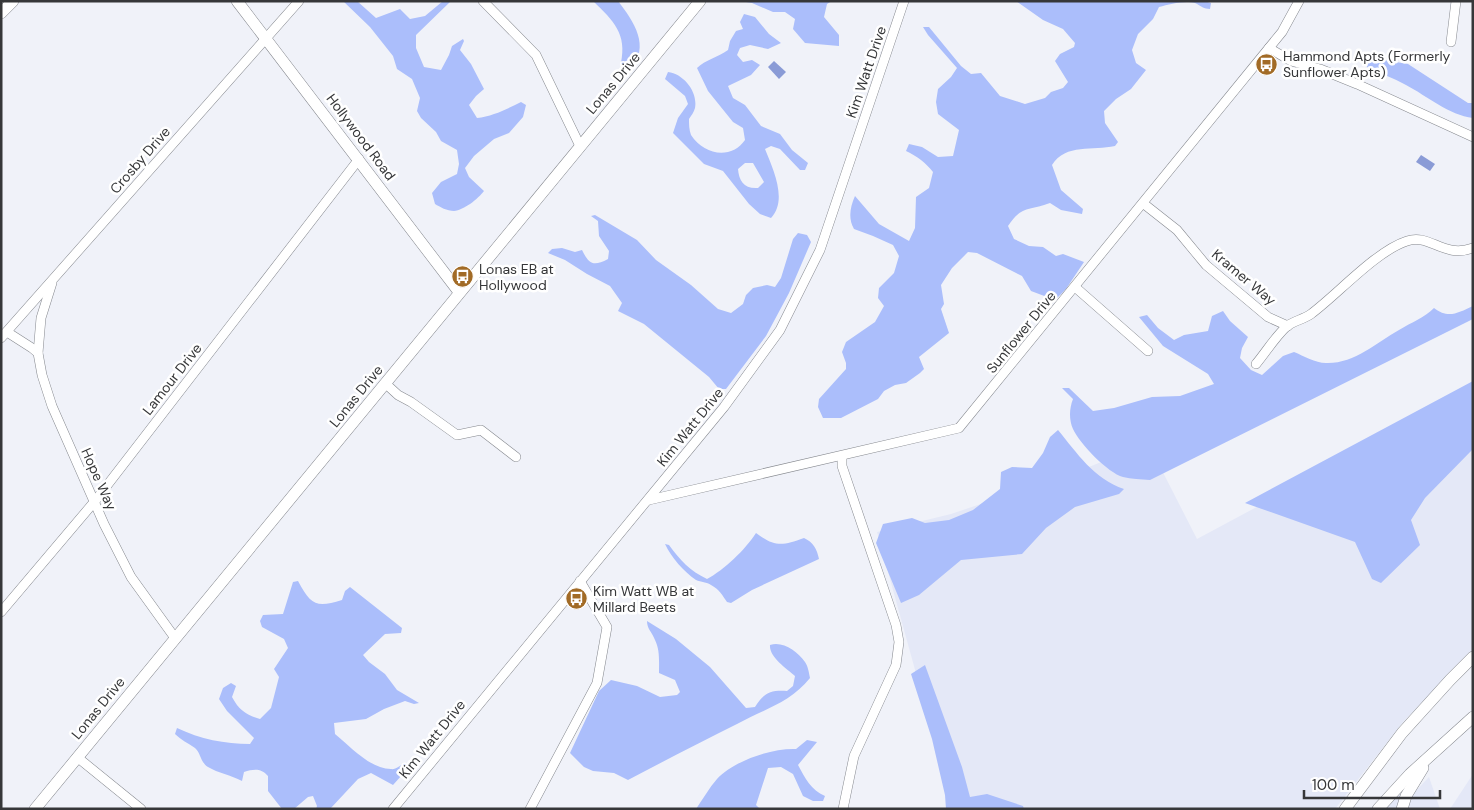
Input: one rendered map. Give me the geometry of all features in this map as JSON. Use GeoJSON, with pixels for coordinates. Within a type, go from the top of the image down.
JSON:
{"type":"FeatureCollection","features":[{"type":"Feature","properties":{"kind":"street"},"geometry":{"type":"LineString","coordinates":[[1,13],[13,1]]}},
{"type":"Feature","properties":{"kind":"street","name":"Hollywood Road"},"geometry":{"type":"LineString","coordinates":[[237,1],[459,292]]}},
{"type":"Feature","properties":{"kind":"street","name":"Crosby Drive"},"geometry":{"type":"LineString","coordinates":[[4,335],[265,38],[300,1]]}},
{"type":"Feature","properties":{"kind":"street"},"geometry":{"type":"LineString","coordinates":[[484,1],[536,55],[580,146]]}},
{"type":"Feature","properties":{"kind":"street","name":"Lonas Drive"},"geometry":{"type":"LineString","coordinates":[[35,809],[700,1]]}},
{"type":"Feature","properties":{"kind":"street","name":"Kim Watt Drive"},"geometry":{"type":"LineString","coordinates":[[393,809],[724,407],[780,330],[820,250],[904,1]]}},
{"type":"Feature","properties":{"kind":"street","name":"Sunflower Drive"},"geometry":{"type":"LineString","coordinates":[[648,500],[959,428],[1144,204],[1282,32],[1299,1]]}},
{"type":"Feature","properties":{"kind":"street"},"geometry":{"type":"LineString","coordinates":[[1451,42],[1456,1]]}},
{"type":"Feature","properties":{"kind":"street"},"geometry":{"type":"LineString","coordinates":[[1269,48],[1291,61],[1320,69],[1357,84],[1473,136]]}},
{"type":"Feature","properties":{"kind":"street","name":"Lamour Drive"},"geometry":{"type":"LineString","coordinates":[[1,612],[95,501],[359,159]]}},
{"type":"Feature","properties":{"kind":"street","name":"Kramer Way"},"geometry":{"type":"LineString","coordinates":[[1144,204],[1177,230],[1206,265],[1268,316],[1288,326]]}},
{"type":"Feature","properties":{"kind":"street"},"geometry":{"type":"LineString","coordinates":[[1256,364],[1288,326],[1309,315],[1395,246],[1409,240],[1422,240],[1454,252],[1473,248]]}},
{"type":"Feature","properties":{"kind":"street","name":"Hope Way"},"geometry":{"type":"LineString","coordinates":[[53,279],[41,318],[38,353],[42,375],[52,406],[104,524],[131,577],[175,638]]}},
{"type":"Feature","properties":{"kind":"street"},"geometry":{"type":"LineString","coordinates":[[1075,287],[1148,351]]}},
{"type":"Feature","properties":{"kind":"street"},"geometry":{"type":"LineString","coordinates":[[4,335],[32,348],[38,353]]}},
{"type":"Feature","properties":{"kind":"street"},"geometry":{"type":"LineString","coordinates":[[386,384],[398,395],[411,402],[457,435],[481,430],[516,457]]}},
{"type":"Feature","properties":{"kind":"street"},"geometry":{"type":"LineString","coordinates":[[842,456],[842,466],[900,642],[896,665],[854,756],[843,809]]}},
{"type":"Feature","properties":{"kind":"street"},"geometry":{"type":"LineString","coordinates":[[530,809],[597,683],[607,627],[580,581]]}},
{"type":"Feature","properties":{"kind":"street"},"geometry":{"type":"LineString","coordinates":[[1345,809],[1402,733],[1450,680],[1473,658]]}},
{"type":"Feature","properties":{"kind":"street"},"geometry":{"type":"LineString","coordinates":[[1378,809],[1410,774],[1473,717]]}},
{"type":"Feature","properties":{"kind":"street"},"geometry":{"type":"LineString","coordinates":[[1402,809],[1412,784],[1437,748]]}},
{"type":"Feature","properties":{"kind":"street"},"geometry":{"type":"LineString","coordinates":[[77,757],[141,809]]}},
{"type":"Feature","properties":{"kind":"shaded area"},"geometry":{"type":"Polygon","coordinates":[[[343,1],[357,1],[376,18],[400,9],[410,19],[425,16],[443,1],[451,1],[416,35],[416,48],[424,67],[441,70],[452,46],[463,39],[460,50],[471,64],[484,89],[469,105],[477,118],[505,110],[521,102],[526,105],[523,117],[509,133],[494,139],[474,156],[465,168],[469,177],[484,191],[475,201],[454,211],[444,209],[435,204],[432,193],[441,182],[457,174],[459,164],[457,150],[441,141],[436,132],[421,118],[417,111],[420,98],[412,79],[397,69],[393,56],[370,27],[343,1]]]}},
{"type":"Feature","properties":{"kind":"shaded area"},"geometry":{"type":"Polygon","coordinates":[[[593,1],[618,1],[630,17],[640,43],[636,61],[630,70],[621,63],[622,44],[617,29],[607,15],[593,1]]]}},
{"type":"Feature","properties":{"kind":"shaded area"},"geometry":{"type":"Polygon","coordinates":[[[740,1],[832,1],[827,4],[824,17],[839,35],[839,46],[805,43],[793,29],[795,19],[785,12],[773,12],[752,3],[740,1]]]}},
{"type":"Feature","properties":{"kind":"shaded area"},"geometry":{"type":"Polygon","coordinates":[[[1016,1],[1204,1],[1211,3],[1210,9],[1187,2],[1159,7],[1153,19],[1138,34],[1132,50],[1136,63],[1146,70],[1131,89],[1116,99],[1104,111],[1105,123],[1118,142],[1115,146],[1080,149],[1065,153],[1052,165],[1061,190],[1083,209],[1082,214],[1061,210],[1050,203],[1022,212],[1008,226],[1014,239],[1029,246],[1043,247],[1056,256],[1063,254],[1084,262],[1066,289],[1055,300],[1031,291],[1022,276],[977,253],[968,252],[952,268],[941,285],[944,304],[941,309],[949,333],[919,357],[924,369],[906,383],[895,385],[884,391],[878,399],[841,418],[823,418],[818,407],[819,399],[846,369],[842,352],[846,342],[875,322],[884,306],[878,298],[879,288],[894,273],[899,256],[893,245],[854,229],[850,213],[855,196],[879,224],[909,241],[915,228],[916,197],[929,188],[933,172],[921,160],[906,151],[909,144],[922,147],[938,157],[953,156],[959,130],[938,114],[936,102],[938,89],[951,77],[957,68],[923,27],[929,27],[961,66],[971,74],[981,73],[1000,96],[1025,104],[1045,98],[1051,92],[1063,88],[1068,82],[1055,61],[1060,54],[1074,47],[1075,43],[1063,29],[1043,20],[1016,1]]]}},
{"type":"Feature","properties":{"kind":"shaded area"},"geometry":{"type":"Polygon","coordinates":[[[744,14],[755,17],[769,34],[781,43],[768,49],[750,45],[740,48],[737,55],[743,62],[752,60],[760,65],[751,75],[728,86],[733,98],[745,105],[761,126],[780,134],[792,150],[808,163],[805,170],[800,170],[780,149],[771,146],[765,149],[775,175],[779,194],[776,211],[771,218],[760,214],[749,204],[723,171],[704,164],[673,133],[678,118],[688,104],[685,96],[665,79],[668,72],[679,76],[692,90],[695,108],[689,119],[689,127],[691,135],[696,142],[710,151],[725,152],[739,146],[745,140],[743,128],[733,122],[708,91],[697,68],[728,50],[730,41],[736,31],[743,29],[740,22],[744,14]],[[745,163],[738,169],[741,181],[746,186],[758,188],[764,182],[753,163],[745,163]]]}},
{"type":"Feature","properties":{"kind":"shaded area"},"geometry":{"type":"Polygon","coordinates":[[[1378,59],[1408,64],[1468,103],[1473,103],[1473,118],[1455,113],[1406,85],[1367,67],[1366,61],[1378,59]]]}},
{"type":"Feature","properties":{"kind":"shaded area"},"geometry":{"type":"Polygon","coordinates":[[[774,61],[786,72],[779,79],[768,67],[774,61]]]}},
{"type":"Feature","properties":{"kind":"shaded area"},"geometry":{"type":"Polygon","coordinates":[[[1421,155],[1435,164],[1430,171],[1416,162],[1421,155]]]}},
{"type":"Feature","properties":{"kind":"shaded area"},"geometry":{"type":"Polygon","coordinates":[[[595,215],[637,240],[656,260],[691,285],[718,309],[731,313],[743,304],[746,295],[753,288],[767,285],[775,287],[781,278],[793,239],[798,233],[807,235],[811,242],[789,293],[766,336],[726,389],[719,389],[709,377],[644,324],[618,311],[622,303],[610,286],[565,260],[548,253],[552,249],[562,248],[575,252],[582,250],[592,263],[599,263],[608,259],[609,251],[599,236],[598,221],[591,216],[595,215]]]}},
{"type":"Feature","properties":{"kind":"shaded area"},"geometry":{"type":"Polygon","coordinates":[[[1473,306],[1473,319],[1150,480],[1123,477],[1110,470],[1095,457],[1073,429],[1070,414],[1073,399],[1062,388],[1069,388],[1093,411],[1114,408],[1152,397],[1180,396],[1214,384],[1208,374],[1163,346],[1139,317],[1147,315],[1158,328],[1174,340],[1184,335],[1208,331],[1212,316],[1223,311],[1230,321],[1248,337],[1242,348],[1240,358],[1251,370],[1262,375],[1283,356],[1294,352],[1322,363],[1346,360],[1364,352],[1434,308],[1444,313],[1453,314],[1473,306]]]}},
{"type":"Feature","properties":{"kind":"shaded area"},"geometry":{"type":"Polygon","coordinates":[[[1473,381],[1473,449],[1425,498],[1411,520],[1420,545],[1381,583],[1372,579],[1355,542],[1245,503],[1473,381]]]}},
{"type":"Feature","properties":{"kind":"shaded area"},"geometry":{"type":"Polygon","coordinates":[[[1473,391],[1473,649],[1403,722],[1335,809],[960,809],[917,677],[877,532],[951,514],[1079,471],[1148,443],[1197,539],[1473,391]]]}},
{"type":"Feature","properties":{"kind":"shaded area"},"geometry":{"type":"Polygon","coordinates":[[[1058,430],[1095,472],[1113,485],[1124,489],[1119,494],[1075,507],[1046,528],[1022,554],[961,560],[919,595],[901,603],[876,543],[883,524],[912,518],[925,523],[949,520],[973,510],[1000,489],[1001,472],[1012,467],[1032,468],[1043,453],[1050,437],[1058,430]]]}},
{"type":"Feature","properties":{"kind":"shaded area"},"geometry":{"type":"Polygon","coordinates":[[[756,533],[768,541],[779,544],[790,543],[804,538],[814,546],[819,559],[752,590],[731,603],[727,602],[714,587],[708,583],[696,580],[687,573],[674,559],[665,544],[669,545],[690,569],[707,579],[734,559],[756,533]]]}},
{"type":"Feature","properties":{"kind":"shaded area"},"geometry":{"type":"Polygon","coordinates":[[[298,581],[311,600],[320,604],[342,600],[345,591],[350,587],[402,628],[401,633],[385,634],[363,655],[385,674],[397,690],[419,703],[414,704],[405,701],[384,709],[366,719],[334,723],[335,734],[368,761],[383,768],[393,769],[405,763],[411,765],[393,785],[371,773],[358,779],[330,809],[316,809],[317,806],[313,796],[308,797],[294,809],[282,809],[268,791],[268,776],[265,773],[257,770],[244,772],[242,781],[216,771],[205,765],[195,748],[175,734],[177,728],[213,740],[250,744],[254,738],[227,711],[219,699],[223,688],[231,683],[236,686],[232,697],[240,709],[247,714],[260,719],[271,708],[279,677],[274,669],[288,648],[284,639],[262,627],[260,621],[263,615],[283,614],[293,582],[298,581]]]}},
{"type":"Feature","properties":{"kind":"shaded area"},"geometry":{"type":"Polygon","coordinates":[[[647,621],[676,639],[710,667],[746,708],[755,707],[761,698],[768,693],[787,691],[793,686],[795,676],[775,658],[770,645],[780,644],[798,654],[806,664],[810,678],[785,700],[628,780],[614,773],[593,771],[584,767],[570,753],[599,691],[611,680],[637,686],[660,697],[677,695],[680,692],[675,680],[659,673],[658,648],[647,621]]]}},
{"type":"Feature","properties":{"kind":"shaded area"},"geometry":{"type":"Polygon","coordinates":[[[925,665],[962,767],[970,797],[987,794],[1023,806],[1024,809],[946,809],[945,795],[932,739],[911,674],[925,665]]]}},
{"type":"Feature","properties":{"kind":"shaded area"},"geometry":{"type":"Polygon","coordinates":[[[807,740],[817,742],[798,765],[812,787],[825,796],[823,801],[813,801],[803,796],[793,774],[781,767],[768,768],[756,805],[760,809],[696,809],[717,779],[733,767],[764,753],[796,749],[807,740]]]}},
{"type":"Feature","properties":{"kind":"shaded area"},"geometry":{"type":"Polygon","coordinates":[[[1473,774],[1473,809],[1450,809],[1473,774]]]}},
{"type":"Feature","properties":{"kind":"shaded area"},"geometry":{"type":"Polygon","coordinates":[[[1429,777],[1440,809],[1385,809],[1400,794],[1414,793],[1429,777]]]}},
{"type":"Feature","properties":{"kind":"place","name":"Hammond Apts (Formerly Sunflower Apts)"},"geometry":{"type":"Point","coordinates":[1267,64]}},
{"type":"Feature","properties":{"kind":"place","name":"Lonas EB at Hollywood"},"geometry":{"type":"Point","coordinates":[463,277]}},
{"type":"Feature","properties":{"kind":"place","name":"Kim Watt WB at Millard Beets"},"geometry":{"type":"Point","coordinates":[577,599]}}]}
